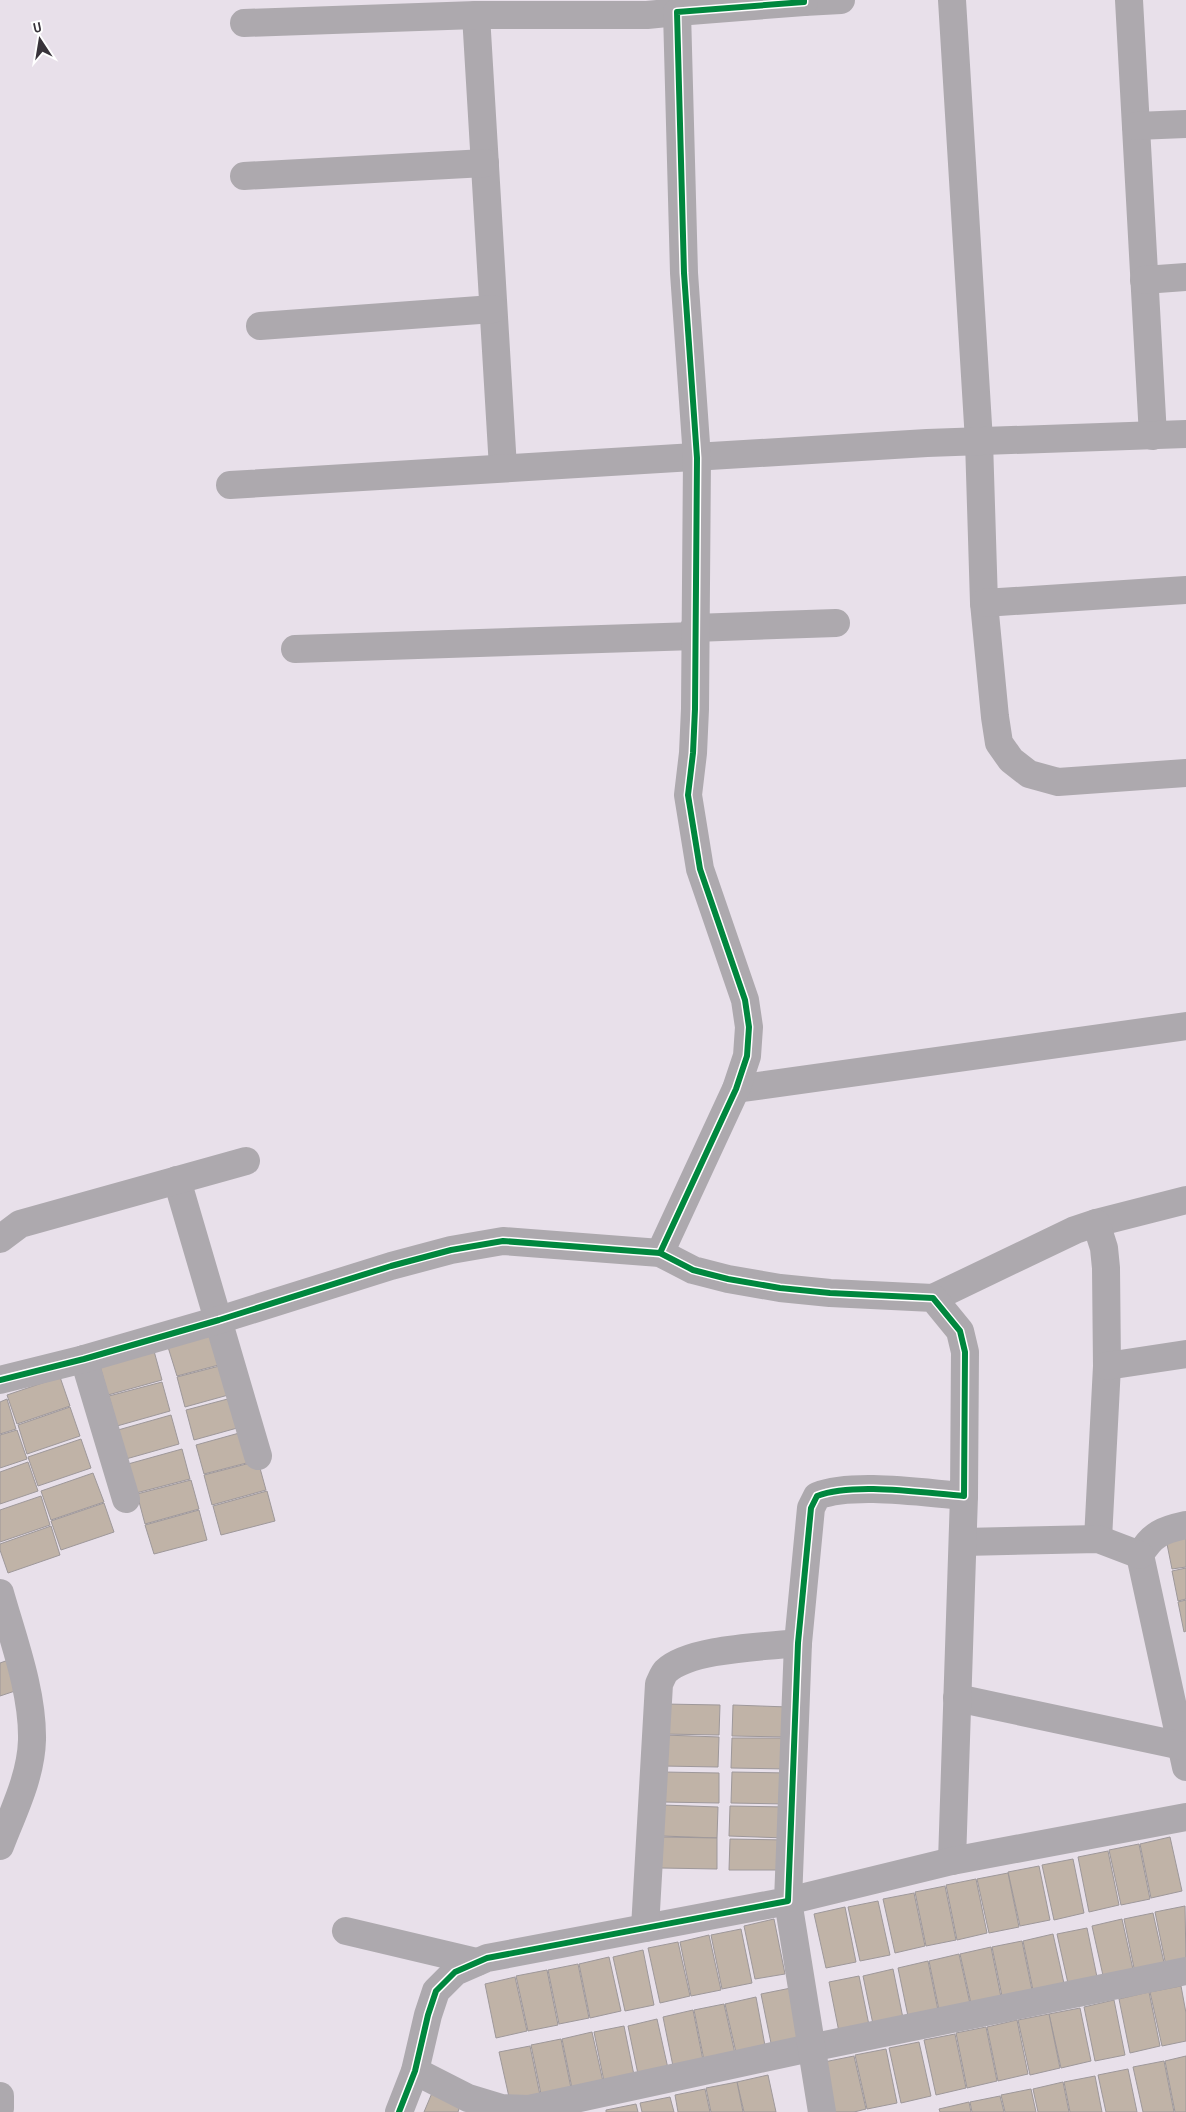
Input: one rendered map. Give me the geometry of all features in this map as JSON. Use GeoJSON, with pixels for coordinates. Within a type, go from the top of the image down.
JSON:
{"type":"FeatureCollection","features":[{"type":"Feature","properties":{"kind":"street"},"geometry":{"type":"LineString","coordinates":[[244,23],[647,7],[677,12],[804,1],[841,0]]}},
{"type":"Feature","properties":{"kind":"street"},"geometry":{"type":"LineString","coordinates":[[952,0],[979,442],[984,603],[999,743],[1011,760],[1029,774],[1058,782],[1186,773]]}},
{"type":"Feature","properties":{"kind":"street"},"geometry":{"type":"LineString","coordinates":[[1129,0],[1153,436]]}},
{"type":"Feature","properties":{"kind":"street"},"geometry":{"type":"LineString","coordinates":[[660,1253],[736,1089],[747,1056],[749,1027],[745,1000],[700,869],[688,795],[693,753],[697,458],[684,273],[677,12]]}},
{"type":"Feature","properties":{"kind":"street"},"geometry":{"type":"LineString","coordinates":[[476,15],[503,468]]}},
{"type":"Feature","properties":{"kind":"street"},"geometry":{"type":"LineString","coordinates":[[1136,126],[1186,124]]}},
{"type":"Feature","properties":{"kind":"street"},"geometry":{"type":"LineString","coordinates":[[244,176],[485,163]]}},
{"type":"Feature","properties":{"kind":"street"},"geometry":{"type":"LineString","coordinates":[[1144,280],[1186,277]]}},
{"type":"Feature","properties":{"kind":"street"},"geometry":{"type":"LineString","coordinates":[[260,326],[493,309]]}},
{"type":"Feature","properties":{"kind":"street"},"geometry":{"type":"LineString","coordinates":[[230,484],[927,443],[1186,434]]}},
{"type":"Feature","properties":{"kind":"street"},"geometry":{"type":"LineString","coordinates":[[984,603],[1186,590]]}},
{"type":"Feature","properties":{"kind":"street"},"geometry":{"type":"LineString","coordinates":[[295,649],[695,632],[836,623]]}},
{"type":"Feature","properties":{"kind":"street"},"geometry":{"type":"LineString","coordinates":[[736,1089],[1186,1026]]}},
{"type":"Feature","properties":{"kind":"street"},"geometry":{"type":"LineString","coordinates":[[0,1239],[20,1224],[246,1161]]}},
{"type":"Feature","properties":{"kind":"street"},"geometry":{"type":"LineString","coordinates":[[177,1180],[258,1456]]}},
{"type":"Feature","properties":{"kind":"street"},"geometry":{"type":"LineString","coordinates":[[0,1380],[219,1320],[391,1266],[451,1250],[503,1241],[660,1253],[693,1270],[728,1279],[780,1288],[830,1293],[933,1298],[1075,1230],[1186,1200]]}},
{"type":"Feature","properties":{"kind":"street"},"geometry":{"type":"LineString","coordinates":[[1096,1223],[1104,1248],[1106,1268],[1107,1366],[1098,1538]]}},
{"type":"Feature","properties":{"kind":"street"},"geometry":{"type":"LineString","coordinates":[[933,1298],[960,1331],[965,1352],[963,1542],[952,1861]]}},
{"type":"Feature","properties":{"kind":"street"},"geometry":{"type":"LineString","coordinates":[[1107,1366],[1186,1354]]}},
{"type":"Feature","properties":{"kind":"street"},"geometry":{"type":"LineString","coordinates":[[84,1358],[126,1499]]}},
{"type":"Feature","properties":{"kind":"street"},"geometry":{"type":"LineString","coordinates":[[822,2112],[810,2048],[788,1901],[798,1643],[811,1508],[817,1496],[827,1492],[848,1489],[964,1496]]}},
{"type":"Feature","properties":{"kind":"street"},"geometry":{"type":"LineString","coordinates":[[957,1698],[1184,1757],[1140,1555],[1148,1541],[1157,1535],[1165,1530],[1186,1525]]}},
{"type":"Feature","properties":{"kind":"street"},"geometry":{"type":"LineString","coordinates":[[963,1542],[1098,1538],[1140,1555]]}},
{"type":"Feature","properties":{"kind":"street"},"geometry":{"type":"LineString","coordinates":[[0,1593],[23,1676],[32,1740],[24,1785],[0,1846]]}},
{"type":"Feature","properties":{"kind":"street"},"geometry":{"type":"LineString","coordinates":[[645,1928],[659,1684],[665,1672],[681,1661],[704,1654],[798,1643]]}},
{"type":"Feature","properties":{"kind":"street"},"geometry":{"type":"LineString","coordinates":[[399,2112],[415,2071],[428,2015],[436,1991],[455,1972],[477,1962],[788,1901],[952,1861],[1186,1817]]}},
{"type":"Feature","properties":{"kind":"street"},"geometry":{"type":"LineString","coordinates":[[346,1931],[477,1962]]}},
{"type":"Feature","properties":{"kind":"street"},"geometry":{"type":"LineString","coordinates":[[415,2071],[468,2098],[501,2108],[529,2109],[810,2048],[1186,1971]]}},
{"type":"Feature","properties":{"kind":"street"},"geometry":{"type":"LineString","coordinates":[[0,2096],[0,2108]]}},
{"type":"Feature","properties":{"kind":"building"},"geometry":{"type":"Polygon","coordinates":[[[222,1332],[230,1362],[177,1376],[168,1347],[222,1332]]]}},
{"type":"Feature","properties":{"kind":"building"},"geometry":{"type":"Polygon","coordinates":[[[154,1351],[162,1380],[108,1395],[100,1366],[154,1351]]]}},
{"type":"Feature","properties":{"kind":"building"},"geometry":{"type":"Polygon","coordinates":[[[231,1363],[239,1392],[185,1407],[177,1377],[231,1363]]]}},
{"type":"Feature","properties":{"kind":"building"},"geometry":{"type":"Polygon","coordinates":[[[60,1377],[70,1406],[17,1424],[7,1395],[60,1377]]]}},
{"type":"Feature","properties":{"kind":"building"},"geometry":{"type":"Polygon","coordinates":[[[162,1382],[170,1411],[117,1426],[109,1396],[162,1382]]]}},
{"type":"Feature","properties":{"kind":"building"},"geometry":{"type":"Polygon","coordinates":[[[239,1396],[248,1425],[194,1440],[186,1410],[239,1396]]]}},
{"type":"Feature","properties":{"kind":"building"},"geometry":{"type":"Polygon","coordinates":[[[7,1399],[16,1429],[0,1434],[0,1402],[7,1399]]]}},
{"type":"Feature","properties":{"kind":"building"},"geometry":{"type":"Polygon","coordinates":[[[70,1407],[80,1436],[27,1454],[18,1425],[70,1407]]]}},
{"type":"Feature","properties":{"kind":"building"},"geometry":{"type":"Polygon","coordinates":[[[171,1415],[179,1444],[126,1459],[118,1430],[171,1415]]]}},
{"type":"Feature","properties":{"kind":"building"},"geometry":{"type":"Polygon","coordinates":[[[17,1430],[27,1459],[0,1468],[0,1435],[17,1430]]]}},
{"type":"Feature","properties":{"kind":"building"},"geometry":{"type":"Polygon","coordinates":[[[250,1430],[258,1460],[204,1474],[196,1445],[250,1430]]]}},
{"type":"Feature","properties":{"kind":"building"},"geometry":{"type":"Polygon","coordinates":[[[81,1439],[91,1468],[38,1486],[28,1457],[81,1439]]]}},
{"type":"Feature","properties":{"kind":"building"},"geometry":{"type":"Polygon","coordinates":[[[182,1449],[190,1479],[136,1493],[128,1464],[182,1449]]]}},
{"type":"Feature","properties":{"kind":"building"},"geometry":{"type":"Polygon","coordinates":[[[258,1461],[266,1490],[212,1505],[204,1475],[258,1461]]]}},
{"type":"Feature","properties":{"kind":"building"},"geometry":{"type":"Polygon","coordinates":[[[28,1462],[38,1491],[0,1504],[0,1472],[28,1462]]]}},
{"type":"Feature","properties":{"kind":"building"},"geometry":{"type":"Polygon","coordinates":[[[93,1473],[104,1502],[51,1520],[41,1491],[93,1473]]]}},
{"type":"Feature","properties":{"kind":"building"},"geometry":{"type":"Polygon","coordinates":[[[191,1480],[199,1509],[145,1524],[137,1494],[191,1480]]]}},
{"type":"Feature","properties":{"kind":"building"},"geometry":{"type":"Polygon","coordinates":[[[267,1491],[275,1521],[221,1535],[213,1506],[267,1491]]]}},
{"type":"Feature","properties":{"kind":"building"},"geometry":{"type":"Polygon","coordinates":[[[41,1496],[50,1525],[0,1542],[0,1510],[41,1496]]]}},
{"type":"Feature","properties":{"kind":"building"},"geometry":{"type":"Polygon","coordinates":[[[104,1503],[114,1532],[61,1550],[51,1521],[104,1503]]]}},
{"type":"Feature","properties":{"kind":"building"},"geometry":{"type":"Polygon","coordinates":[[[199,1510],[207,1540],[154,1554],[145,1525],[199,1510]]]}},
{"type":"Feature","properties":{"kind":"building"},"geometry":{"type":"Polygon","coordinates":[[[51,1526],[60,1555],[8,1573],[0,1550],[0,1544],[51,1526]]]}},
{"type":"Feature","properties":{"kind":"building"},"geometry":{"type":"Polygon","coordinates":[[[1186,1536],[1186,1567],[1172,1569],[1166,1539],[1186,1536]]]}},
{"type":"Feature","properties":{"kind":"building"},"geometry":{"type":"Polygon","coordinates":[[[1186,1568],[1186,1599],[1178,1601],[1172,1571],[1186,1568]]]}},
{"type":"Feature","properties":{"kind":"building"},"geometry":{"type":"Polygon","coordinates":[[[1186,1600],[1186,1631],[1184,1632],[1178,1602],[1186,1600]]]}},
{"type":"Feature","properties":{"kind":"building"},"geometry":{"type":"Polygon","coordinates":[[[14,1658],[24,1688],[0,1696],[0,1663],[14,1658]]]}},
{"type":"Feature","properties":{"kind":"building"},"geometry":{"type":"Polygon","coordinates":[[[664,1704],[720,1705],[719,1735],[664,1734],[664,1704]]]}},
{"type":"Feature","properties":{"kind":"building"},"geometry":{"type":"Polygon","coordinates":[[[733,1705],[788,1707],[787,1737],[732,1736],[733,1705]]]}},
{"type":"Feature","properties":{"kind":"building"},"geometry":{"type":"Polygon","coordinates":[[[664,1735],[719,1737],[718,1767],[663,1766],[664,1735]]]}},
{"type":"Feature","properties":{"kind":"building"},"geometry":{"type":"Polygon","coordinates":[[[732,1738],[787,1738],[787,1769],[731,1768],[732,1738]]]}},
{"type":"Feature","properties":{"kind":"building"},"geometry":{"type":"Polygon","coordinates":[[[664,1772],[719,1773],[719,1803],[663,1802],[664,1772]]]}},
{"type":"Feature","properties":{"kind":"building"},"geometry":{"type":"Polygon","coordinates":[[[732,1772],[787,1773],[787,1804],[731,1803],[732,1772]]]}},
{"type":"Feature","properties":{"kind":"building"},"geometry":{"type":"Polygon","coordinates":[[[662,1805],[718,1807],[717,1838],[662,1836],[662,1805]]]}},
{"type":"Feature","properties":{"kind":"building"},"geometry":{"type":"Polygon","coordinates":[[[730,1806],[785,1807],[785,1838],[729,1836],[730,1806]]]}},
{"type":"Feature","properties":{"kind":"building"},"geometry":{"type":"Polygon","coordinates":[[[662,1837],[717,1838],[717,1869],[661,1868],[662,1837]]]}},
{"type":"Feature","properties":{"kind":"building"},"geometry":{"type":"Polygon","coordinates":[[[1170,1837],[1182,1891],[1151,1898],[1140,1844],[1170,1837]]]}},
{"type":"Feature","properties":{"kind":"building"},"geometry":{"type":"Polygon","coordinates":[[[730,1839],[786,1840],[785,1870],[729,1870],[730,1839]]]}},
{"type":"Feature","properties":{"kind":"building"},"geometry":{"type":"Polygon","coordinates":[[[1139,1844],[1150,1899],[1121,1905],[1109,1850],[1139,1844]]]}},
{"type":"Feature","properties":{"kind":"building"},"geometry":{"type":"Polygon","coordinates":[[[1108,1851],[1119,1905],[1089,1912],[1078,1857],[1108,1851]]]}},
{"type":"Feature","properties":{"kind":"building"},"geometry":{"type":"Polygon","coordinates":[[[1073,1859],[1084,1913],[1054,1920],[1042,1865],[1073,1859]]]}},
{"type":"Feature","properties":{"kind":"building"},"geometry":{"type":"Polygon","coordinates":[[[1039,1866],[1050,1920],[1020,1926],[1008,1872],[1039,1866]]]}},
{"type":"Feature","properties":{"kind":"building"},"geometry":{"type":"Polygon","coordinates":[[[1008,1873],[1019,1927],[989,1933],[977,1879],[1008,1873]]]}},
{"type":"Feature","properties":{"kind":"building"},"geometry":{"type":"Polygon","coordinates":[[[976,1879],[987,1933],[957,1940],[946,1885],[976,1879]]]}},
{"type":"Feature","properties":{"kind":"building"},"geometry":{"type":"Polygon","coordinates":[[[945,1886],[956,1940],[926,1946],[915,1892],[945,1886]]]}},
{"type":"Feature","properties":{"kind":"building"},"geometry":{"type":"Polygon","coordinates":[[[914,1893],[925,1946],[895,1953],[883,1899],[914,1893]]]}},
{"type":"Feature","properties":{"kind":"building"},"geometry":{"type":"Polygon","coordinates":[[[878,1901],[890,1955],[860,1961],[848,1907],[878,1901]]]}},
{"type":"Feature","properties":{"kind":"building"},"geometry":{"type":"Polygon","coordinates":[[[1185,1906],[1186,1962],[1166,1966],[1155,1912],[1185,1906]]]}},
{"type":"Feature","properties":{"kind":"building"},"geometry":{"type":"Polygon","coordinates":[[[845,1907],[856,1962],[826,1968],[814,1914],[845,1907]]]}},
{"type":"Feature","properties":{"kind":"building"},"geometry":{"type":"Polygon","coordinates":[[[1153,1913],[1165,1967],[1135,1973],[1124,1919],[1153,1913]]]}},
{"type":"Feature","properties":{"kind":"building"},"geometry":{"type":"Polygon","coordinates":[[[774,1919],[785,1974],[755,1979],[744,1926],[774,1919]]]}},
{"type":"Feature","properties":{"kind":"building"},"geometry":{"type":"Polygon","coordinates":[[[1122,1919],[1134,1974],[1104,1980],[1092,1926],[1122,1919]]]}},
{"type":"Feature","properties":{"kind":"building"},"geometry":{"type":"Polygon","coordinates":[[[1087,1928],[1098,1982],[1069,1988],[1057,1934],[1087,1928]]]}},
{"type":"Feature","properties":{"kind":"building"},"geometry":{"type":"Polygon","coordinates":[[[741,1929],[752,1983],[722,1989],[711,1935],[741,1929]]]}},
{"type":"Feature","properties":{"kind":"building"},"geometry":{"type":"Polygon","coordinates":[[[1053,1934],[1065,1988],[1034,1995],[1023,1941],[1053,1934]]]}},
{"type":"Feature","properties":{"kind":"building"},"geometry":{"type":"Polygon","coordinates":[[[709,1935],[721,1990],[691,1996],[680,1942],[709,1935]]]}},
{"type":"Feature","properties":{"kind":"building"},"geometry":{"type":"Polygon","coordinates":[[[1022,1941],[1033,1995],[1003,2001],[992,1947],[1022,1941]]]}},
{"type":"Feature","properties":{"kind":"building"},"geometry":{"type":"Polygon","coordinates":[[[678,1942],[690,1996],[660,2003],[648,1948],[678,1942]]]}},
{"type":"Feature","properties":{"kind":"building"},"geometry":{"type":"Polygon","coordinates":[[[991,1947],[1002,2002],[972,2008],[960,1954],[991,1947]]]}},
{"type":"Feature","properties":{"kind":"building"},"geometry":{"type":"Polygon","coordinates":[[[643,1950],[654,2005],[625,2011],[613,1957],[643,1950]]]}},
{"type":"Feature","properties":{"kind":"building"},"geometry":{"type":"Polygon","coordinates":[[[959,1954],[971,2008],[940,2015],[929,1961],[959,1954]]]}},
{"type":"Feature","properties":{"kind":"building"},"geometry":{"type":"Polygon","coordinates":[[[609,1957],[621,2011],[590,2018],[579,1964],[609,1957]]]}},
{"type":"Feature","properties":{"kind":"building"},"geometry":{"type":"Polygon","coordinates":[[[928,1961],[939,2015],[909,2021],[898,1968],[928,1961]]]}},
{"type":"Feature","properties":{"kind":"building"},"geometry":{"type":"Polygon","coordinates":[[[578,1964],[589,2018],[559,2024],[548,1970],[578,1964]]]}},
{"type":"Feature","properties":{"kind":"building"},"geometry":{"type":"Polygon","coordinates":[[[893,1969],[904,2023],[874,2029],[863,1976],[893,1969]]]}},
{"type":"Feature","properties":{"kind":"building"},"geometry":{"type":"Polygon","coordinates":[[[547,1970],[558,2025],[528,2031],[516,1976],[547,1970]]]}},
{"type":"Feature","properties":{"kind":"building"},"geometry":{"type":"Polygon","coordinates":[[[859,1976],[870,2030],[840,2037],[829,1982],[859,1976]]]}},
{"type":"Feature","properties":{"kind":"building"},"geometry":{"type":"Polygon","coordinates":[[[515,1977],[527,2031],[496,2038],[485,1984],[515,1977]]]}},
{"type":"Feature","properties":{"kind":"building"},"geometry":{"type":"Polygon","coordinates":[[[1181,1986],[1186,2013],[1186,2041],[1162,2046],[1150,1992],[1181,1986]]]}},
{"type":"Feature","properties":{"kind":"building"},"geometry":{"type":"Polygon","coordinates":[[[791,1988],[803,2041],[772,2048],[761,1994],[791,1988]]]}},
{"type":"Feature","properties":{"kind":"building"},"geometry":{"type":"Polygon","coordinates":[[[1149,1992],[1160,2046],[1130,2053],[1119,1999],[1149,1992]]]}},
{"type":"Feature","properties":{"kind":"building"},"geometry":{"type":"Polygon","coordinates":[[[756,1997],[766,2051],[737,2057],[725,2004],[756,1997]]]}},
{"type":"Feature","properties":{"kind":"building"},"geometry":{"type":"Polygon","coordinates":[[[1114,2000],[1125,2055],[1095,2061],[1084,2007],[1114,2000]]]}},
{"type":"Feature","properties":{"kind":"building"},"geometry":{"type":"Polygon","coordinates":[[[724,2004],[736,2058],[705,2065],[694,2010],[724,2004]]]}},
{"type":"Feature","properties":{"kind":"building"},"geometry":{"type":"Polygon","coordinates":[[[1080,2008],[1091,2061],[1061,2068],[1049,2014],[1080,2008]]]}},
{"type":"Feature","properties":{"kind":"building"},"geometry":{"type":"Polygon","coordinates":[[[693,2010],[704,2065],[674,2071],[663,2017],[693,2010]]]}},
{"type":"Feature","properties":{"kind":"building"},"geometry":{"type":"Polygon","coordinates":[[[1049,2014],[1060,2068],[1030,2075],[1018,2020],[1049,2014]]]}},
{"type":"Feature","properties":{"kind":"building"},"geometry":{"type":"Polygon","coordinates":[[[657,2019],[669,2073],[639,2079],[628,2026],[657,2019]]]}},
{"type":"Feature","properties":{"kind":"building"},"geometry":{"type":"Polygon","coordinates":[[[1017,2020],[1028,2074],[998,2081],[987,2027],[1017,2020]]]}},
{"type":"Feature","properties":{"kind":"building"},"geometry":{"type":"Polygon","coordinates":[[[624,2026],[635,2080],[605,2086],[594,2032],[624,2026]]]}},
{"type":"Feature","properties":{"kind":"building"},"geometry":{"type":"Polygon","coordinates":[[[986,2027],[997,2081],[967,2088],[956,2033],[986,2027]]]}},
{"type":"Feature","properties":{"kind":"building"},"geometry":{"type":"Polygon","coordinates":[[[592,2032],[604,2086],[573,2093],[562,2039],[592,2032]]]}},
{"type":"Feature","properties":{"kind":"building"},"geometry":{"type":"Polygon","coordinates":[[[955,2034],[966,2088],[936,2095],[924,2040],[955,2034]]]}},
{"type":"Feature","properties":{"kind":"building"},"geometry":{"type":"Polygon","coordinates":[[[561,2039],[572,2093],[542,2099],[531,2045],[561,2039]]]}},
{"type":"Feature","properties":{"kind":"building"},"geometry":{"type":"Polygon","coordinates":[[[919,2042],[931,2096],[901,2103],[889,2048],[919,2042]]]}},
{"type":"Feature","properties":{"kind":"building"},"geometry":{"type":"Polygon","coordinates":[[[530,2046],[541,2100],[511,2106],[499,2052],[530,2046]]]}},
{"type":"Feature","properties":{"kind":"building"},"geometry":{"type":"Polygon","coordinates":[[[886,2049],[897,2103],[867,2109],[855,2055],[886,2049]]]}},
{"type":"Feature","properties":{"kind":"building"},"geometry":{"type":"Polygon","coordinates":[[[854,2056],[866,2109],[854,2112],[834,2112],[824,2062],[854,2056]]]}},
{"type":"Feature","properties":{"kind":"building"},"geometry":{"type":"Polygon","coordinates":[[[1186,2056],[1186,2112],[1175,2112],[1165,2061],[1186,2056]]]}},
{"type":"Feature","properties":{"kind":"building"},"geometry":{"type":"Polygon","coordinates":[[[1164,2061],[1174,2112],[1143,2112],[1133,2067],[1164,2061]]]}},
{"type":"Feature","properties":{"kind":"building"},"geometry":{"type":"Polygon","coordinates":[[[1128,2069],[1137,2112],[1106,2112],[1098,2075],[1128,2069]]]}},
{"type":"Feature","properties":{"kind":"building"},"geometry":{"type":"Polygon","coordinates":[[[768,2075],[776,2112],[744,2112],[737,2082],[768,2075]]]}},
{"type":"Feature","properties":{"kind":"building"},"geometry":{"type":"Polygon","coordinates":[[[1095,2076],[1102,2112],[1070,2112],[1064,2082],[1095,2076]]]}},
{"type":"Feature","properties":{"kind":"building"},"geometry":{"type":"Polygon","coordinates":[[[737,2082],[743,2112],[711,2112],[706,2088],[737,2082]]]}},
{"type":"Feature","properties":{"kind":"building"},"geometry":{"type":"Polygon","coordinates":[[[1063,2082],[1069,2112],[1038,2112],[1033,2089],[1063,2082]]]}},
{"type":"Feature","properties":{"kind":"building"},"geometry":{"type":"Polygon","coordinates":[[[705,2089],[710,2112],[678,2112],[675,2095],[705,2089]]]}},
{"type":"Feature","properties":{"kind":"building"},"geometry":{"type":"Polygon","coordinates":[[[1031,2089],[1036,2112],[1005,2112],[1001,2095],[1031,2089]]]}},
{"type":"Feature","properties":{"kind":"building"},"geometry":{"type":"Polygon","coordinates":[[[432,2093],[460,2105],[458,2112],[424,2112],[432,2093]]]}},
{"type":"Feature","properties":{"kind":"building"},"geometry":{"type":"Polygon","coordinates":[[[1000,2096],[1004,2112],[972,2112],[970,2102],[1000,2096]]]}},
{"type":"Feature","properties":{"kind":"building"},"geometry":{"type":"Polygon","coordinates":[[[670,2097],[674,2112],[642,2112],[640,2103],[670,2097]]]}},
{"type":"Feature","properties":{"kind":"building"},"geometry":{"type":"Polygon","coordinates":[[[969,2102],[971,2112],[940,2112],[939,2109],[969,2102]]]}},
{"type":"Feature","properties":{"kind":"building"},"geometry":{"type":"Polygon","coordinates":[[[636,2104],[638,2112],[606,2112],[606,2110],[636,2104]]]}},
{"type":"Feature","properties":{"kind":"cycle path"},"geometry":{"type":"LineString","coordinates":[[660,1253],[736,1089],[747,1056],[749,1027],[745,1000],[700,869],[688,795],[693,753],[695,709],[697,458],[684,273],[677,12],[804,2],[804,0]]}},
{"type":"Feature","properties":{"kind":"cycle path"},"geometry":{"type":"LineString","coordinates":[[0,1380],[84,1359],[219,1320],[391,1266],[451,1250],[503,1241],[660,1253],[693,1270],[728,1279],[780,1288],[830,1293],[933,1298],[960,1331],[965,1352],[964,1496],[889,1490],[850,1490],[817,1496],[811,1508],[798,1643],[788,1901],[487,1958],[455,1972],[436,1991],[428,2015],[415,2071],[399,2112]]}}]}
